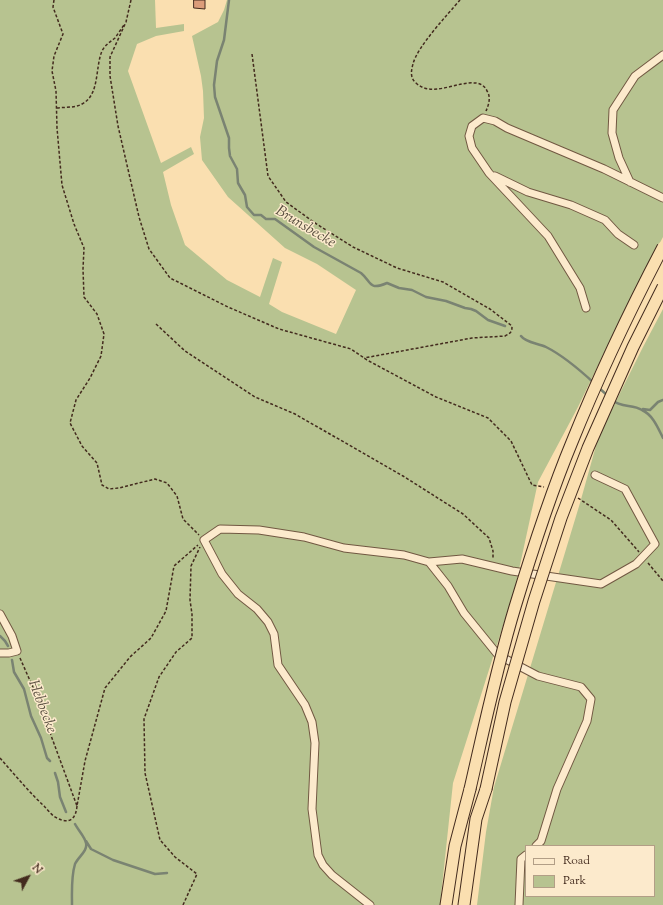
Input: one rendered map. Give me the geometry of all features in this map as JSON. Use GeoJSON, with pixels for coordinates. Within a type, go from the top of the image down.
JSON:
{"type":"FeatureCollection","features":[{"type":"Feature","properties":{"kind":"highway"},"geometry":{"type":"LineString","coordinates":[[446,905],[455,846],[494,685],[515,608],[545,515],[572,442],[605,366],[641,289],[663,247]]}},
{"type":"Feature","properties":{"kind":"highway"},"geometry":{"type":"LineString","coordinates":[[464,905],[476,819],[486,789],[505,702],[534,601],[561,518],[588,448],[633,347],[663,287]]}},
{"type":"Feature","properties":{"kind":"street"},"geometry":{"type":"LineString","coordinates":[[630,182],[619,158],[612,133],[613,110],[635,76],[663,54]]}},
{"type":"Feature","properties":{"kind":"street"},"geometry":{"type":"LineString","coordinates":[[586,308],[580,288],[548,236],[489,173],[472,148],[469,136],[472,126],[483,118],[495,121],[507,128],[663,198]]}},
{"type":"Feature","properties":{"kind":"street"},"geometry":{"type":"LineString","coordinates":[[489,173],[528,192],[571,205],[605,220],[618,234],[634,245]]}},
{"type":"Feature","properties":{"kind":"street"},"geometry":{"type":"LineString","coordinates":[[370,905],[332,875],[323,865],[318,856],[312,809],[315,743],[312,722],[305,705],[278,665],[274,634],[268,622],[257,609],[238,594],[222,574],[204,540],[220,529],[259,530],[304,538],[344,548],[404,555],[429,562],[462,559],[512,571],[601,584],[636,564],[655,544],[625,489],[595,475]]}},
{"type":"Feature","properties":{"kind":"street"},"geometry":{"type":"LineString","coordinates":[[429,562],[448,586],[464,613],[498,655],[538,676],[581,687],[592,699],[587,722],[557,789],[541,841],[537,845]]}},
{"type":"Feature","properties":{"kind":"street"},"geometry":{"type":"LineString","coordinates":[[0,614],[12,636],[17,651],[0,653]]}},
{"type":"Feature","properties":{"kind":"street"},"geometry":{"type":"LineString","coordinates":[[519,905],[521,859],[525,856]]}},
{"type":"Feature","properties":{"kind":"path"},"geometry":{"type":"LineString","coordinates":[[54,0],[53,7],[62,34],[54,56],[52,70],[56,91],[57,128],[62,185],[74,224],[84,248],[84,297],[98,314],[104,334],[101,356],[90,378],[76,400],[70,423],[82,446],[96,463],[102,485],[109,489],[119,488],[155,479],[168,483],[177,496],[183,519],[204,540]]}},
{"type":"Feature","properties":{"kind":"path"},"geometry":{"type":"LineString","coordinates":[[131,0],[126,22],[110,57],[110,76],[118,126],[139,217],[149,249],[170,278],[228,307],[278,329],[351,349],[364,358],[436,397],[488,418],[511,441],[532,485],[546,488]]}},
{"type":"Feature","properties":{"kind":"path"},"geometry":{"type":"LineString","coordinates":[[460,0],[414,57],[411,72],[413,80],[420,87],[432,90],[476,82],[484,86],[490,95],[488,106],[483,118]]}},
{"type":"Feature","properties":{"kind":"path"},"geometry":{"type":"LineString","coordinates":[[57,108],[72,107],[82,104],[87,99],[93,90],[98,63],[103,49],[115,37],[126,22]]}},
{"type":"Feature","properties":{"kind":"path"},"geometry":{"type":"LineString","coordinates":[[252,54],[268,176],[286,202],[315,223],[353,247],[397,268],[443,282],[490,309],[512,326],[510,333],[505,336],[472,338],[364,358]]}},
{"type":"Feature","properties":{"kind":"path"},"geometry":{"type":"LineString","coordinates":[[156,324],[185,351],[255,397],[309,421],[403,476],[463,514],[489,538],[493,551],[492,566]]}},
{"type":"Feature","properties":{"kind":"path"},"geometry":{"type":"LineString","coordinates":[[577,498],[611,520],[630,540]]}},
{"type":"Feature","properties":{"kind":"path"},"geometry":{"type":"LineString","coordinates":[[0,758],[56,818],[65,821],[72,819],[76,814],[85,761],[105,688],[130,657],[151,638],[166,611],[174,566],[204,540]]}},
{"type":"Feature","properties":{"kind":"path"},"geometry":{"type":"LineString","coordinates":[[183,905],[197,874],[175,856],[160,840],[145,773],[144,719],[159,677],[176,652],[192,638],[192,614],[190,600],[191,566],[204,540]]}},
{"type":"Feature","properties":{"kind":"path"},"geometry":{"type":"LineString","coordinates":[[17,651],[35,692],[77,806]]}},
{"type":"Feature","properties":{"kind":"green space"},"geometry":{"type":"Polygon","coordinates":[[[0,0],[155,0],[156,28],[184,24],[184,31],[156,36],[137,44],[128,71],[161,163],[191,147],[194,154],[163,172],[171,205],[185,245],[227,280],[260,297],[273,258],[282,262],[269,304],[282,312],[336,334],[356,290],[317,264],[285,248],[228,197],[202,160],[200,137],[204,118],[203,91],[192,36],[218,22],[227,0],[663,0],[663,237],[629,301],[578,407],[538,482],[515,588],[453,783],[440,905],[0,905],[0,0]]]}},
{"type":"Feature","properties":{"kind":"green space"},"geometry":{"type":"Polygon","coordinates":[[[663,309],[663,905],[477,905],[486,832],[494,787],[580,503],[599,435],[663,309]]]}},
{"type":"Feature","properties":{"kind":"building"},"geometry":{"type":"Polygon","coordinates":[[[194,0],[205,0],[205,9],[194,8],[194,0]]]}},
{"type":"Feature","properties":{"kind":"waterway","name":"Brunsbecke"},"geometry":{"type":"LineString","coordinates":[[229,0],[224,40],[217,61],[214,85],[215,97],[229,138],[230,156],[237,169],[238,183],[245,195],[247,207],[254,215],[261,215],[266,219],[275,219],[314,247],[361,273],[373,286],[387,283],[399,288],[412,290],[426,297],[446,301],[471,309],[488,320],[505,326]]}},
{"type":"Feature","properties":{"kind":"waterway","name":"Brunsbecke"},"geometry":{"type":"LineString","coordinates":[[521,336],[529,342],[546,347],[558,354],[594,383]]}},
{"type":"Feature","properties":{"kind":"waterway","name":"Brunsbecke"},"geometry":{"type":"LineString","coordinates":[[599,388],[607,395]]}},
{"type":"Feature","properties":{"kind":"waterway","name":"Brunsbecke"},"geometry":{"type":"LineString","coordinates":[[612,400],[619,404],[635,407],[646,412],[655,422],[663,438]]}},
{"type":"Feature","properties":{"kind":"waterway"},"geometry":{"type":"LineString","coordinates":[[643,409],[650,410],[658,402],[663,400]]}},
{"type":"Feature","properties":{"kind":"waterway","name":"Hebbecke"},"geometry":{"type":"LineString","coordinates":[[0,636],[8,646]]}},
{"type":"Feature","properties":{"kind":"waterway","name":"Hebbecke"},"geometry":{"type":"LineString","coordinates":[[12,660],[14,672],[24,689],[31,716],[41,738],[47,758],[50,761]]}},
{"type":"Feature","properties":{"kind":"waterway","name":"Hebbecke"},"geometry":{"type":"LineString","coordinates":[[55,773],[60,797],[66,812]]}},
{"type":"Feature","properties":{"kind":"waterway","name":"Hebbecke"},"geometry":{"type":"LineString","coordinates":[[72,905],[72,884],[75,864],[86,849],[84,838],[75,824]]}},
{"type":"Feature","properties":{"kind":"waterway"},"geometry":{"type":"LineString","coordinates":[[86,841],[91,849],[113,860],[155,874],[167,873]]}}]}
